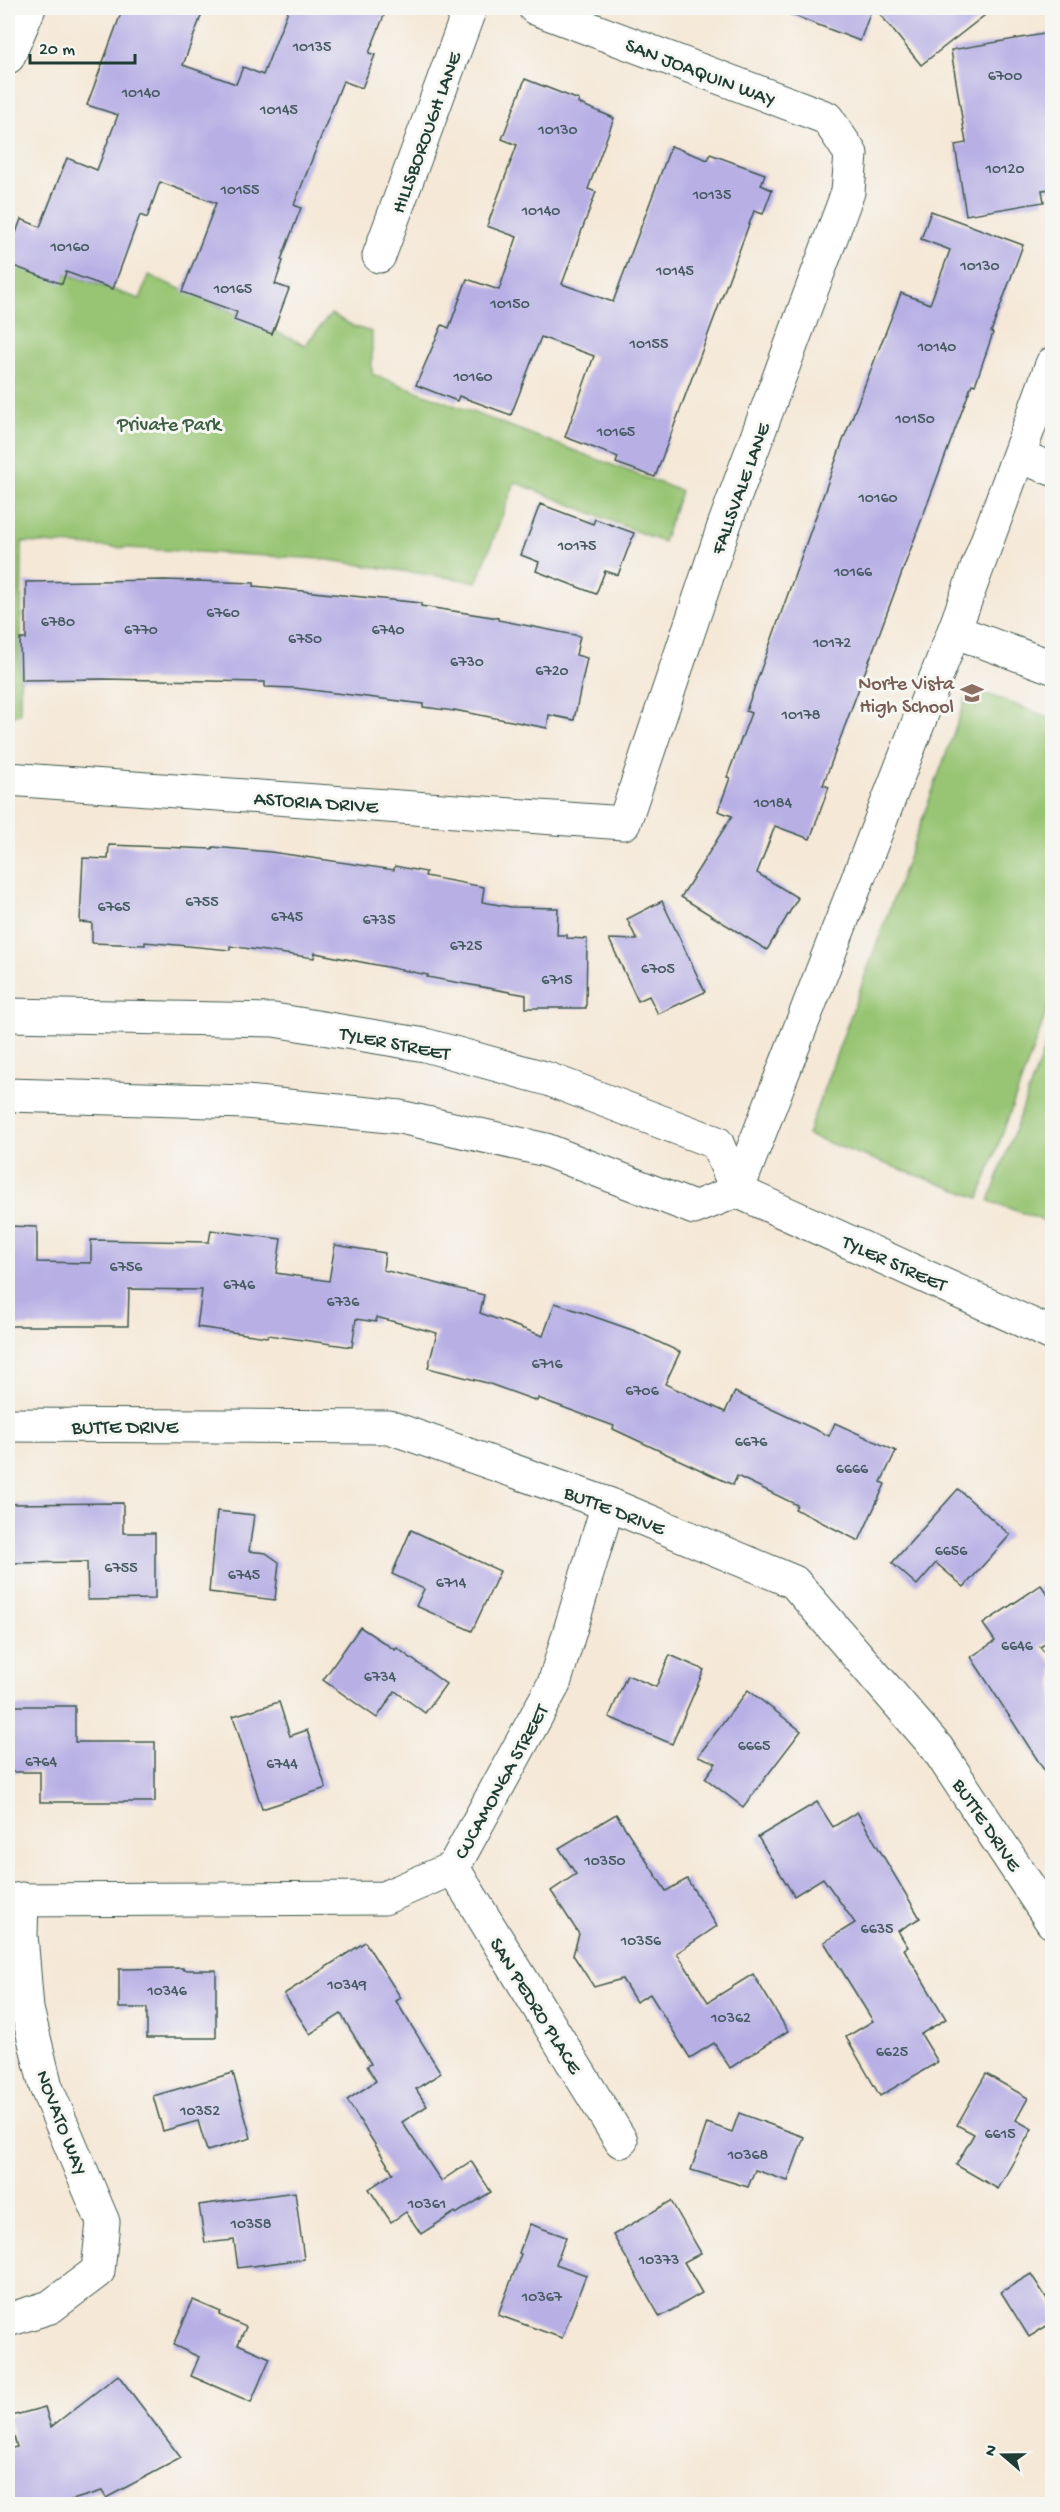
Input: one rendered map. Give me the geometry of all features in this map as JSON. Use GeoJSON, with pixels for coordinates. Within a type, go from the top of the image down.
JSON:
{"type":"FeatureCollection","features":[{"type":"Feature","properties":{"kind":"street"},"geometry":{"type":"LineString","coordinates":[[8,57],[29,8]]}},
{"type":"Feature","properties":{"kind":"street","name":"HILLSBOROUGH LANE"},"geometry":{"type":"LineString","coordinates":[[379,256],[470,8]]}},
{"type":"Feature","properties":{"kind":"street","name":"SAN JOAQUIN WAY"},"geometry":{"type":"LineString","coordinates":[[535,8],[827,118],[851,154]]}},
{"type":"Feature","properties":{"kind":"street","name":"FALLSVALE LANE"},"geometry":{"type":"LineString","coordinates":[[624,823],[725,523],[848,192],[851,154]]}},
{"type":"Feature","properties":{"kind":"street"},"geometry":{"type":"LineString","coordinates":[[8,1095],[246,1102],[400,1117],[546,1150],[694,1208],[737,1191],[954,631],[1053,363]]}},
{"type":"Feature","properties":{"kind":"street"},"geometry":{"type":"LineString","coordinates":[[1019,456],[1053,469]]}},
{"type":"Feature","properties":{"kind":"street"},"geometry":{"type":"LineString","coordinates":[[954,631],[1053,667]]}},
{"type":"Feature","properties":{"kind":"street","name":"ASTORIA DRIVE"},"geometry":{"type":"LineString","coordinates":[[8,779],[624,823]]}},
{"type":"Feature","properties":{"kind":"street","name":"TYLER STREET"},"geometry":{"type":"LineString","coordinates":[[8,1015],[274,1020],[425,1045],[548,1079],[717,1143],[737,1191],[1053,1334]]}},
{"type":"Feature","properties":{"kind":"street","name":"BUTTE DRIVE"},"geometry":{"type":"LineString","coordinates":[[8,1425],[389,1427],[608,1504],[794,1582],[937,1748],[1053,1922]]}},
{"type":"Feature","properties":{"kind":"street","name":"CUCAMONGA STREET"},"geometry":{"type":"LineString","coordinates":[[15,1900],[384,1898],[453,1868],[554,1684],[608,1504]]}},
{"type":"Feature","properties":{"kind":"street","name":"SAN PEDRO PLACE"},"geometry":{"type":"LineString","coordinates":[[453,1868],[621,2141]]}},
{"type":"Feature","properties":{"kind":"street","name":"NOVATO WAY"},"geometry":{"type":"LineString","coordinates":[[8,2320],[50,2307],[98,2271],[103,2222],[46,2087],[27,2009],[21,1935],[15,1900]]}},
{"type":"Feature","properties":{"kind":"green space","name":"Private Park"},"geometry":{"type":"Polygon","coordinates":[[[8,254],[140,299],[149,275],[305,345],[331,314],[355,327],[372,332],[372,374],[681,491],[663,542],[515,482],[477,582],[321,559],[22,542],[20,714],[8,716],[8,254]]]}},
{"type":"Feature","properties":{"kind":"green space"},"geometry":{"type":"Polygon","coordinates":[[[970,688],[1052,718],[1052,997],[979,1198],[807,1135],[970,688]]]}},
{"type":"Feature","properties":{"kind":"green space"},"geometry":{"type":"Polygon","coordinates":[[[1047,1041],[1052,1043],[1052,1224],[989,1201],[1047,1041]]]}},
{"type":"Feature","properties":{"kind":"building"},"geometry":{"type":"Polygon","coordinates":[[[123,8],[204,8],[183,65],[236,84],[243,67],[263,75],[289,8],[387,8],[369,53],[375,55],[362,88],[343,81],[294,205],[301,208],[281,260],[283,261],[275,284],[289,289],[272,334],[234,320],[237,312],[182,292],[216,203],[160,182],[147,218],[140,215],[113,289],[66,272],[62,284],[8,264],[8,255],[21,219],[40,227],[67,158],[97,170],[118,115],[87,105],[123,8]]]}},
{"type":"Feature","properties":{"kind":"building"},"geometry":{"type":"Polygon","coordinates":[[[780,8],[872,8],[860,41],[779,10],[780,8]]]}},
{"type":"Feature","properties":{"kind":"building"},"geometry":{"type":"Polygon","coordinates":[[[875,8],[994,8],[921,65],[875,8]]]}},
{"type":"Feature","properties":{"kind":"building"},"geometry":{"type":"Polygon","coordinates":[[[1049,33],[1053,55],[1053,189],[1042,190],[1044,202],[966,215],[955,145],[966,143],[951,50],[1049,33]]]}},
{"type":"Feature","properties":{"kind":"building"},"geometry":{"type":"Polygon","coordinates":[[[525,79],[579,100],[578,103],[614,118],[588,189],[596,192],[562,284],[613,302],[671,146],[708,160],[710,154],[765,174],[761,185],[772,190],[763,214],[754,211],[655,477],[616,463],[618,457],[565,437],[594,356],[541,337],[511,415],[459,396],[457,401],[416,385],[442,325],[449,328],[467,279],[499,290],[517,237],[487,226],[517,145],[502,139],[525,79]]]}},
{"type":"Feature","properties":{"kind":"building"},"geometry":{"type":"Polygon","coordinates":[[[931,211],[1023,245],[991,332],[993,333],[975,385],[972,384],[823,785],[829,787],[810,839],[775,826],[757,873],[798,898],[767,950],[681,897],[732,816],[718,811],[730,778],[727,777],[751,713],[746,711],[842,443],[901,293],[930,304],[950,250],[921,239],[931,211]]]}},
{"type":"Feature","properties":{"kind":"building"},"geometry":{"type":"Polygon","coordinates":[[[540,504],[593,524],[595,519],[634,533],[618,575],[605,571],[596,594],[536,571],[539,562],[521,555],[540,504]]]}},
{"type":"Feature","properties":{"kind":"building"},"geometry":{"type":"Polygon","coordinates":[[[165,580],[254,583],[254,586],[421,603],[421,606],[498,618],[498,620],[580,636],[576,655],[587,658],[574,720],[549,715],[547,728],[454,710],[423,707],[423,704],[295,688],[265,687],[265,682],[21,680],[20,639],[26,639],[26,582],[165,580]]]}},
{"type":"Feature","properties":{"kind":"building"},"geometry":{"type":"Polygon","coordinates":[[[109,845],[212,849],[213,847],[271,852],[394,870],[395,866],[426,872],[425,876],[484,887],[482,902],[511,907],[558,908],[557,935],[587,939],[586,1008],[526,1008],[526,995],[315,953],[314,958],[230,946],[230,950],[145,942],[145,945],[92,943],[92,923],[80,922],[83,858],[108,859],[109,845]]]}},
{"type":"Feature","properties":{"kind":"building"},"geometry":{"type":"Polygon","coordinates":[[[662,901],[705,992],[658,1014],[649,996],[638,1001],[609,939],[637,940],[627,919],[662,901]]]}},
{"type":"Feature","properties":{"kind":"building"},"geometry":{"type":"Polygon","coordinates":[[[8,1226],[37,1227],[37,1262],[91,1263],[91,1240],[209,1242],[211,1230],[281,1239],[276,1273],[329,1281],[335,1245],[385,1253],[383,1270],[484,1295],[480,1313],[543,1336],[555,1303],[635,1331],[680,1352],[665,1384],[725,1412],[735,1392],[829,1436],[835,1423],[896,1451],[881,1482],[885,1484],[859,1541],[795,1509],[797,1505],[737,1476],[733,1485],[613,1429],[614,1426],[538,1398],[537,1401],[487,1383],[428,1368],[437,1333],[376,1317],[376,1322],[356,1319],[352,1347],[197,1327],[202,1290],[129,1289],[128,1326],[8,1326],[8,1226]]]}},
{"type":"Feature","properties":{"kind":"building"},"geometry":{"type":"Polygon","coordinates":[[[958,1489],[1010,1535],[964,1587],[936,1563],[917,1585],[892,1563],[958,1489]]]}},
{"type":"Feature","properties":{"kind":"building"},"geometry":{"type":"Polygon","coordinates":[[[123,1503],[123,1533],[155,1533],[155,1599],[88,1600],[87,1562],[8,1563],[8,1504],[123,1503]]]}},
{"type":"Feature","properties":{"kind":"building"},"geometry":{"type":"Polygon","coordinates":[[[217,1511],[254,1515],[249,1551],[266,1553],[279,1562],[275,1600],[209,1592],[217,1511]]]}},
{"type":"Feature","properties":{"kind":"building"},"geometry":{"type":"Polygon","coordinates":[[[411,1530],[500,1571],[472,1631],[416,1606],[424,1589],[392,1574],[411,1530]]]}},
{"type":"Feature","properties":{"kind":"building"},"geometry":{"type":"Polygon","coordinates":[[[1041,1585],[1053,1602],[1053,1639],[1040,1647],[1053,1665],[1053,1784],[971,1657],[995,1641],[983,1624],[1041,1585]]]}},
{"type":"Feature","properties":{"kind":"building"},"geometry":{"type":"Polygon","coordinates":[[[360,1627],[395,1650],[397,1648],[446,1684],[425,1713],[395,1691],[377,1718],[323,1680],[360,1627]]]}},
{"type":"Feature","properties":{"kind":"building"},"geometry":{"type":"Polygon","coordinates":[[[670,1655],[704,1670],[672,1744],[609,1717],[627,1675],[656,1687],[670,1655]]]}},
{"type":"Feature","properties":{"kind":"building"},"geometry":{"type":"Polygon","coordinates":[[[748,1690],[801,1731],[743,1807],[705,1778],[716,1763],[698,1756],[748,1690]]]}},
{"type":"Feature","properties":{"kind":"building"},"geometry":{"type":"Polygon","coordinates":[[[279,1702],[290,1736],[307,1730],[326,1788],[262,1809],[233,1716],[279,1702]]]}},
{"type":"Feature","properties":{"kind":"building"},"geometry":{"type":"Polygon","coordinates":[[[9,1706],[75,1706],[75,1742],[155,1742],[155,1802],[40,1802],[40,1772],[9,1772],[9,1706]]]}},
{"type":"Feature","properties":{"kind":"building"},"geometry":{"type":"Polygon","coordinates":[[[817,1802],[833,1827],[857,1812],[920,1918],[898,1931],[908,1947],[904,1949],[946,2019],[921,2034],[938,2062],[880,2096],[846,2037],[873,2021],[824,1942],[855,1923],[823,1878],[794,1896],[758,1837],[817,1802]]]}},
{"type":"Feature","properties":{"kind":"building"},"geometry":{"type":"Polygon","coordinates":[[[616,1814],[666,1891],[687,1879],[717,1926],[677,1953],[708,2002],[753,1974],[788,2031],[730,2068],[714,2043],[690,2058],[650,1994],[636,2002],[622,1979],[594,1987],[573,1955],[579,1934],[551,1891],[576,1874],[559,1848],[616,1814]]]}},
{"type":"Feature","properties":{"kind":"building"},"geometry":{"type":"Polygon","coordinates":[[[365,1942],[401,1998],[396,2001],[441,2073],[416,2089],[427,2106],[402,2122],[441,2181],[471,2161],[491,2192],[421,2234],[406,2212],[391,2222],[369,2189],[393,2173],[347,2100],[376,2081],[367,2066],[371,2064],[341,2014],[310,2034],[284,1994],[365,1942]]]}},
{"type":"Feature","properties":{"kind":"building"},"geometry":{"type":"Polygon","coordinates":[[[183,1968],[183,1970],[216,1970],[216,2038],[147,2038],[147,2008],[119,2008],[119,1969],[183,1968]]]}},
{"type":"Feature","properties":{"kind":"building"},"geometry":{"type":"Polygon","coordinates":[[[233,2073],[251,2138],[207,2151],[198,2121],[163,2131],[153,2096],[233,2073]]]}},
{"type":"Feature","properties":{"kind":"building"},"geometry":{"type":"Polygon","coordinates":[[[986,2074],[1028,2098],[1016,2120],[1032,2129],[998,2189],[956,2165],[974,2134],[957,2125],[986,2074]]]}},
{"type":"Feature","properties":{"kind":"building"},"geometry":{"type":"Polygon","coordinates":[[[739,2113],[804,2137],[788,2181],[755,2170],[748,2187],[691,2170],[707,2123],[732,2132],[739,2113]]]}},
{"type":"Feature","properties":{"kind":"building"},"geometry":{"type":"Polygon","coordinates":[[[295,2192],[304,2259],[238,2268],[234,2240],[205,2243],[199,2205],[295,2192]]]}},
{"type":"Feature","properties":{"kind":"building"},"geometry":{"type":"Polygon","coordinates":[[[671,2201],[701,2253],[684,2262],[702,2293],[660,2317],[613,2235],[671,2201]]]}},
{"type":"Feature","properties":{"kind":"building"},"geometry":{"type":"Polygon","coordinates":[[[530,2224],[566,2237],[556,2264],[586,2275],[562,2338],[498,2315],[530,2224]]]}},
{"type":"Feature","properties":{"kind":"building"},"geometry":{"type":"Polygon","coordinates":[[[1031,2274],[1053,2308],[1053,2322],[1029,2337],[1001,2292],[1031,2274]]]}},
{"type":"Feature","properties":{"kind":"building"},"geometry":{"type":"Polygon","coordinates":[[[193,2300],[221,2312],[219,2315],[246,2327],[238,2344],[270,2358],[251,2402],[191,2376],[199,2357],[173,2345],[193,2300]]]}},
{"type":"Feature","properties":{"kind":"building"},"geometry":{"type":"Polygon","coordinates":[[[118,2375],[181,2458],[106,2498],[102,2491],[56,2505],[8,2505],[8,2449],[17,2447],[8,2417],[45,2407],[51,2427],[118,2375]]]}},
{"type":"Feature","properties":{"kind":"place","name":"Norte Vista High School"},"geometry":{"type":"Point","coordinates":[972,693]}}]}
